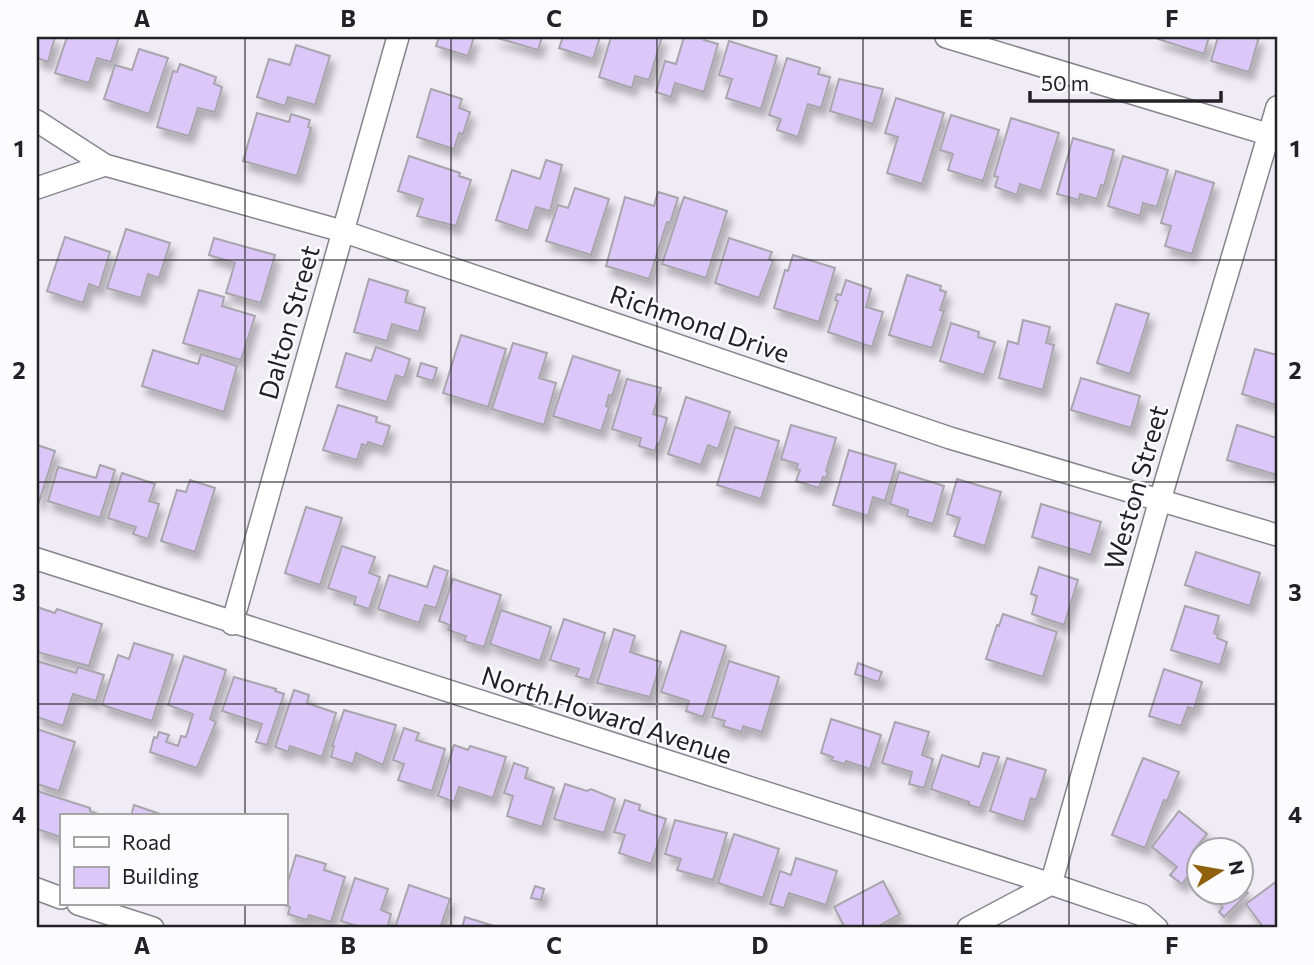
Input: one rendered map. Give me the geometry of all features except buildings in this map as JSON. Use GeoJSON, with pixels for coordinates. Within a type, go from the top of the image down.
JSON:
{"type":"FeatureCollection","features":[{"type":"Feature","properties":{"kind":"street","name":"Dalton Street"},"geometry":{"type":"LineString","coordinates":[[232,624],[398,37]]}},
{"type":"Feature","properties":{"kind":"street"},"geometry":{"type":"LineString","coordinates":[[946,37],[1273,135]]}},
{"type":"Feature","properties":{"kind":"street","name":"Weston Street"},"geometry":{"type":"LineString","coordinates":[[1051,884],[1160,500],[1273,135],[1277,107]]}},
{"type":"Feature","properties":{"kind":"street","name":"Richmond Drive"},"geometry":{"type":"LineString","coordinates":[[37,121],[105,164],[342,231],[950,438],[1277,535]]}},
{"type":"Feature","properties":{"kind":"street"},"geometry":{"type":"LineString","coordinates":[[37,188],[105,164]]}},
{"type":"Feature","properties":{"kind":"street","name":"North Howard Avenue"},"geometry":{"type":"LineString","coordinates":[[37,559],[232,624],[1051,884],[1142,915],[1157,928]]}},
{"type":"Feature","properties":{"kind":"street"},"geometry":{"type":"LineString","coordinates":[[968,928],[1051,884]]}},
{"type":"Feature","properties":{"kind":"street"},"geometry":{"type":"LineString","coordinates":[[37,890],[60,898]]}},
{"type":"Feature","properties":{"kind":"street"},"geometry":{"type":"LineString","coordinates":[[84,906],[153,928]]}}]}
